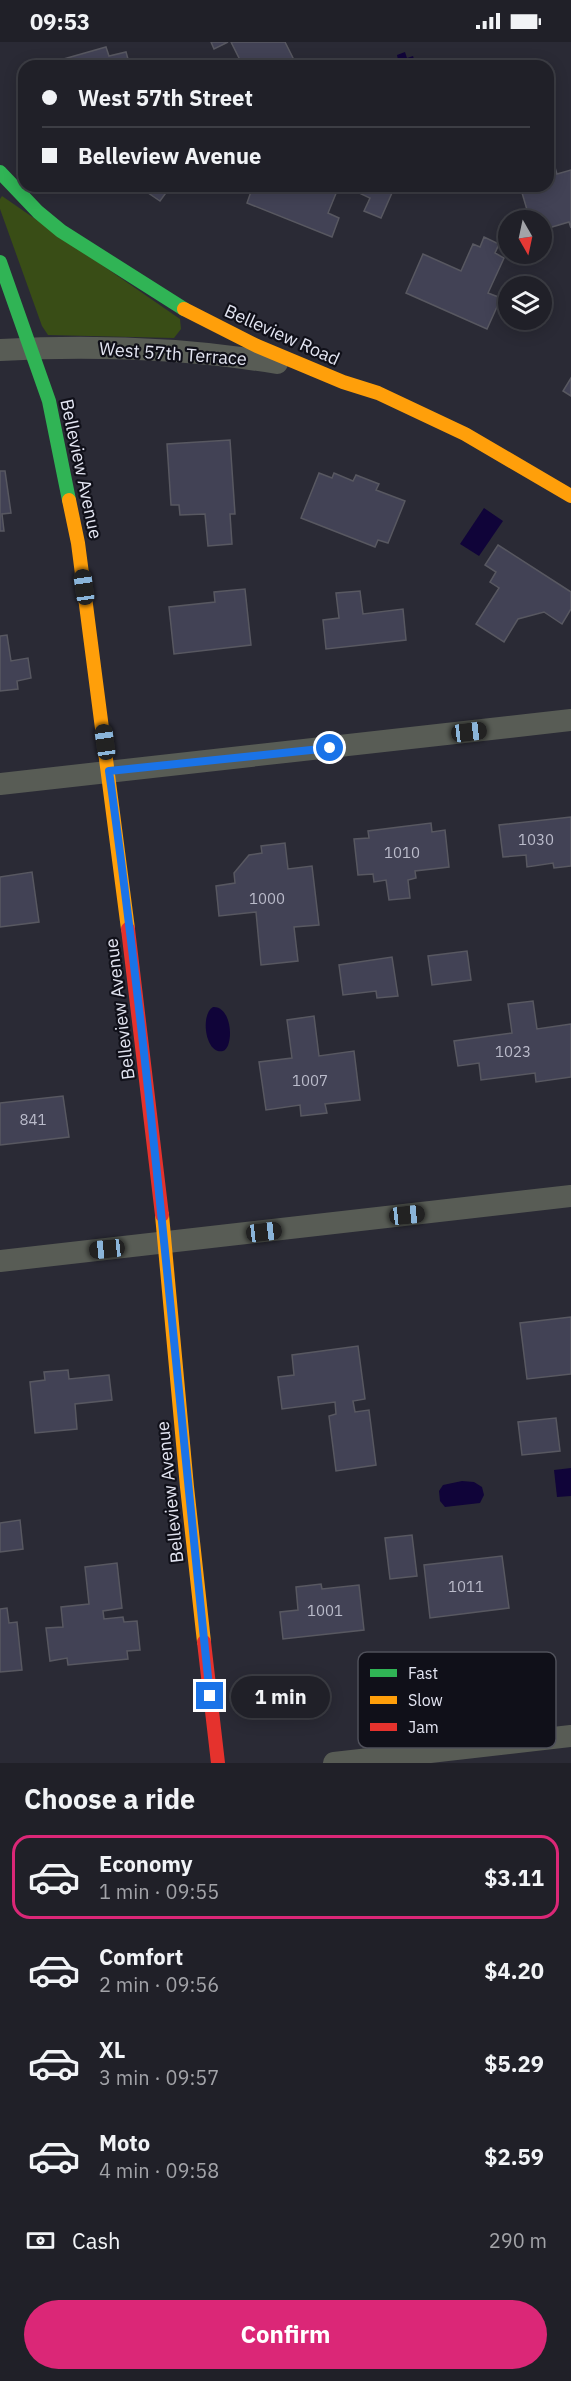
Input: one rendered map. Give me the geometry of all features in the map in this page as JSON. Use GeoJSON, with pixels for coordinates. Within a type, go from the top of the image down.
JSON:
{"type":"FeatureCollection","features":[{"type":"Feature","properties":{"kind":"street","name":"Belleview Road"},"geometry":{"type":"LineString","coordinates":[[0,172],[18,191]]}},
{"type":"Feature","properties":{"kind":"street","name":"Belleview Road"},"geometry":{"type":"LineString","coordinates":[[19,192],[61,231],[183,309],[257,346],[343,382],[378,393],[465,434],[571,496]]}},
{"type":"Feature","properties":{"kind":"street","name":"Belleview Avenue"},"geometry":{"type":"LineString","coordinates":[[0,262],[49,401],[78,543],[109,771],[165,1242],[187,1487],[218,1763]]}},
{"type":"Feature","properties":{"kind":"street","name":"West 57th Terrace"},"geometry":{"type":"LineString","coordinates":[[0,350],[149,349],[227,355],[290,365],[343,382]]}},
{"type":"Feature","properties":{"kind":"street"},"geometry":{"type":"LineString","coordinates":[[0,784],[571,720]]}},
{"type":"Feature","properties":{"kind":"street"},"geometry":{"type":"LineString","coordinates":[[0,1261],[571,1196]]}},
{"type":"Feature","properties":{"kind":"street"},"geometry":{"type":"LineString","coordinates":[[556,1738],[571,1736]]}},
{"type":"Feature","properties":{"kind":"street"},"geometry":{"type":"LineString","coordinates":[[334,1763],[466,1748]]}},
{"type":"Feature","properties":{"kind":"green space"},"geometry":{"type":"Polygon","coordinates":[[[2,196],[180,319],[181,329],[174,338],[48,335],[42,326],[0,209],[2,196]]]}},
{"type":"Feature","properties":{"kind":"shaded area"},"geometry":{"type":"Polygon","coordinates":[[[405,52],[407,58],[413,56],[414,60],[398,60],[397,55],[405,52]]]}},
{"type":"Feature","properties":{"kind":"shaded area"},"geometry":{"type":"Polygon","coordinates":[[[484,508],[503,521],[479,556],[460,544],[484,508]]]}},
{"type":"Feature","properties":{"kind":"shaded area"},"geometry":{"type":"Polygon","coordinates":[[[213,1007],[220,1008],[225,1013],[230,1028],[229,1043],[223,1051],[217,1051],[212,1047],[206,1033],[207,1017],[213,1007]]]}},
{"type":"Feature","properties":{"kind":"shaded area"},"geometry":{"type":"Polygon","coordinates":[[[571,1468],[571,1496],[557,1497],[554,1470],[571,1468]]]}},
{"type":"Feature","properties":{"kind":"shaded area"},"geometry":{"type":"Polygon","coordinates":[[[462,1481],[474,1482],[482,1487],[484,1495],[480,1503],[445,1507],[440,1501],[439,1491],[443,1485],[462,1481]]]}},
{"type":"Feature","properties":{"kind":"building"},"geometry":{"type":"Polygon","coordinates":[[[211,42],[228,42],[214,49],[211,42]]]}},
{"type":"Feature","properties":{"kind":"building"},"geometry":{"type":"Polygon","coordinates":[[[231,42],[285,42],[294,60],[258,60],[240,60],[231,42]]]}},
{"type":"Feature","properties":{"kind":"building"},"geometry":{"type":"Polygon","coordinates":[[[106,47],[109,56],[126,52],[128,60],[60,60],[106,47]]]}},
{"type":"Feature","properties":{"kind":"building"},"geometry":{"type":"Polygon","coordinates":[[[554,164],[557,174],[571,170],[571,228],[569,222],[552,227],[552,210],[527,210],[522,192],[554,192],[554,164]]]}},
{"type":"Feature","properties":{"kind":"building"},"geometry":{"type":"Polygon","coordinates":[[[147,192],[167,192],[160,201],[147,192]]]}},
{"type":"Feature","properties":{"kind":"building"},"geometry":{"type":"Polygon","coordinates":[[[251,192],[337,192],[328,213],[339,218],[332,237],[247,203],[251,192]]]}},
{"type":"Feature","properties":{"kind":"building"},"geometry":{"type":"Polygon","coordinates":[[[392,192],[381,218],[364,211],[370,198],[359,193],[392,192]]]}},
{"type":"Feature","properties":{"kind":"building"},"geometry":{"type":"Polygon","coordinates":[[[484,237],[498,244],[495,253],[498,255],[498,264],[501,264],[488,293],[498,297],[498,305],[487,329],[406,293],[423,254],[461,271],[473,244],[480,247],[484,237]]]}},
{"type":"Feature","properties":{"kind":"building"},"geometry":{"type":"Polygon","coordinates":[[[571,378],[571,396],[563,391],[571,378]]]}},
{"type":"Feature","properties":{"kind":"building"},"geometry":{"type":"Polygon","coordinates":[[[230,440],[235,514],[230,514],[232,544],[208,546],[205,514],[180,515],[179,505],[171,505],[167,444],[230,440]]]}},
{"type":"Feature","properties":{"kind":"building"},"geometry":{"type":"Polygon","coordinates":[[[0,471],[5,471],[11,513],[2,514],[4,531],[0,531],[0,471]]]}},
{"type":"Feature","properties":{"kind":"building"},"geometry":{"type":"Polygon","coordinates":[[[319,473],[332,478],[334,473],[353,481],[356,475],[379,484],[376,490],[405,501],[388,543],[378,540],[375,547],[301,518],[319,473]]]}},
{"type":"Feature","properties":{"kind":"building"},"geometry":{"type":"Polygon","coordinates":[[[498,545],[571,592],[571,609],[562,624],[544,612],[518,619],[504,642],[476,624],[499,588],[490,582],[496,572],[485,565],[498,545]]]}},
{"type":"Feature","properties":{"kind":"building"},"geometry":{"type":"Polygon","coordinates":[[[245,589],[251,645],[174,654],[169,607],[215,602],[214,592],[245,589]]]}},
{"type":"Feature","properties":{"kind":"building"},"geometry":{"type":"Polygon","coordinates":[[[360,591],[363,614],[403,609],[406,640],[326,649],[323,620],[339,618],[336,593],[360,591]]]}},
{"type":"Feature","properties":{"kind":"building"},"geometry":{"type":"Polygon","coordinates":[[[7,635],[11,661],[28,658],[31,678],[17,681],[18,689],[0,691],[0,636],[7,635]]]}},
{"type":"Feature","properties":{"kind":"building"},"geometry":{"type":"Polygon","coordinates":[[[571,817],[571,866],[554,868],[553,863],[527,867],[526,855],[503,857],[499,825],[571,817]]]}},
{"type":"Feature","properties":{"kind":"building"},"geometry":{"type":"Polygon","coordinates":[[[431,823],[432,832],[445,830],[449,867],[415,871],[416,878],[408,880],[410,898],[389,900],[386,880],[374,882],[373,874],[358,875],[354,839],[369,838],[368,831],[431,823]]]}},
{"type":"Feature","properties":{"kind":"building"},"geometry":{"type":"Polygon","coordinates":[[[285,843],[288,869],[312,866],[319,925],[294,927],[298,961],[261,965],[256,912],[219,916],[216,886],[235,883],[234,873],[249,855],[262,853],[261,846],[285,843]]]}},
{"type":"Feature","properties":{"kind":"building"},"geometry":{"type":"Polygon","coordinates":[[[32,872],[39,922],[0,927],[0,877],[32,872]]]}},
{"type":"Feature","properties":{"kind":"building"},"geometry":{"type":"Polygon","coordinates":[[[467,951],[471,980],[432,985],[428,956],[467,951]]]}},
{"type":"Feature","properties":{"kind":"building"},"geometry":{"type":"Polygon","coordinates":[[[392,957],[398,996],[377,998],[376,991],[343,995],[339,965],[392,957]]]}},
{"type":"Feature","properties":{"kind":"building"},"geometry":{"type":"Polygon","coordinates":[[[533,1001],[537,1029],[571,1024],[571,1077],[536,1082],[535,1073],[481,1080],[479,1063],[458,1066],[454,1041],[512,1033],[508,1004],[533,1001]]]}},
{"type":"Feature","properties":{"kind":"building"},"geometry":{"type":"Polygon","coordinates":[[[314,1016],[319,1056],[354,1051],[360,1100],[325,1104],[327,1113],[301,1116],[300,1105],[266,1110],[259,1062],[292,1058],[287,1020],[314,1016]]]}},
{"type":"Feature","properties":{"kind":"building"},"geometry":{"type":"Polygon","coordinates":[[[63,1096],[69,1137],[0,1145],[0,1103],[63,1096]]]}},
{"type":"Feature","properties":{"kind":"building"},"geometry":{"type":"Polygon","coordinates":[[[571,1317],[571,1374],[527,1379],[520,1323],[571,1317]]]}},
{"type":"Feature","properties":{"kind":"building"},"geometry":{"type":"Polygon","coordinates":[[[358,1346],[365,1399],[353,1401],[355,1412],[369,1410],[376,1465],[336,1471],[329,1416],[336,1414],[335,1402],[282,1409],[278,1377],[294,1375],[292,1355],[358,1346]]]}},
{"type":"Feature","properties":{"kind":"building"},"geometry":{"type":"Polygon","coordinates":[[[68,1370],[69,1379],[109,1375],[112,1400],[75,1404],[77,1429],[35,1433],[30,1382],[45,1380],[44,1372],[68,1370]]]}},
{"type":"Feature","properties":{"kind":"building"},"geometry":{"type":"Polygon","coordinates":[[[556,1418],[560,1451],[522,1455],[518,1422],[556,1418]]]}},
{"type":"Feature","properties":{"kind":"building"},"geometry":{"type":"Polygon","coordinates":[[[20,1520],[23,1549],[0,1552],[0,1523],[20,1520]]]}},
{"type":"Feature","properties":{"kind":"building"},"geometry":{"type":"Polygon","coordinates":[[[412,1535],[417,1576],[390,1579],[385,1538],[412,1535]]]}},
{"type":"Feature","properties":{"kind":"building"},"geometry":{"type":"Polygon","coordinates":[[[502,1556],[509,1608],[430,1618],[424,1565],[502,1556]]]}},
{"type":"Feature","properties":{"kind":"building"},"geometry":{"type":"Polygon","coordinates":[[[117,1563],[122,1608],[103,1611],[104,1619],[123,1617],[124,1622],[137,1621],[140,1650],[127,1651],[128,1659],[68,1665],[67,1658],[50,1661],[46,1628],[63,1627],[61,1607],[89,1604],[85,1567],[117,1563]]]}},
{"type":"Feature","properties":{"kind":"building"},"geometry":{"type":"Polygon","coordinates":[[[321,1584],[322,1589],[359,1585],[364,1630],[283,1639],[280,1612],[298,1610],[296,1587],[321,1584]]]}},
{"type":"Feature","properties":{"kind":"building"},"geometry":{"type":"Polygon","coordinates":[[[7,1608],[9,1623],[17,1622],[22,1670],[0,1672],[0,1609],[7,1608]]]}},
{"type":"Feature","properties":{"kind":"traffic: fast"},"geometry":{"type":"LineString","coordinates":[[0,172],[18,191]]}},
{"type":"Feature","properties":{"kind":"traffic: fast"},"geometry":{"type":"LineString","coordinates":[[19,192],[61,231],[184,309]]}},
{"type":"Feature","properties":{"kind":"traffic: fast"},"geometry":{"type":"LineString","coordinates":[[0,262],[49,401],[69,500]]}},
{"type":"Feature","properties":{"kind":"traffic: slow"},"geometry":{"type":"LineString","coordinates":[[184,309],[257,346],[343,382],[378,393],[465,434],[571,496]]}},
{"type":"Feature","properties":{"kind":"traffic: slow"},"geometry":{"type":"LineString","coordinates":[[69,500],[78,543],[128,929]]}},
{"type":"Feature","properties":{"kind":"traffic: slow"},"geometry":{"type":"LineString","coordinates":[[162,1215],[204,1642]]}},
{"type":"Feature","properties":{"kind":"traffic: jam"},"geometry":{"type":"LineString","coordinates":[[128,929],[162,1215]]}},
{"type":"Feature","properties":{"kind":"traffic: jam"},"geometry":{"type":"LineString","coordinates":[[204,1642],[218,1763]]}},
{"type":"Feature","properties":{"kind":"route"},"geometry":{"type":"LineString","coordinates":[[210,1696],[187,1487],[165,1242],[109,771],[330,748]]}}]}
